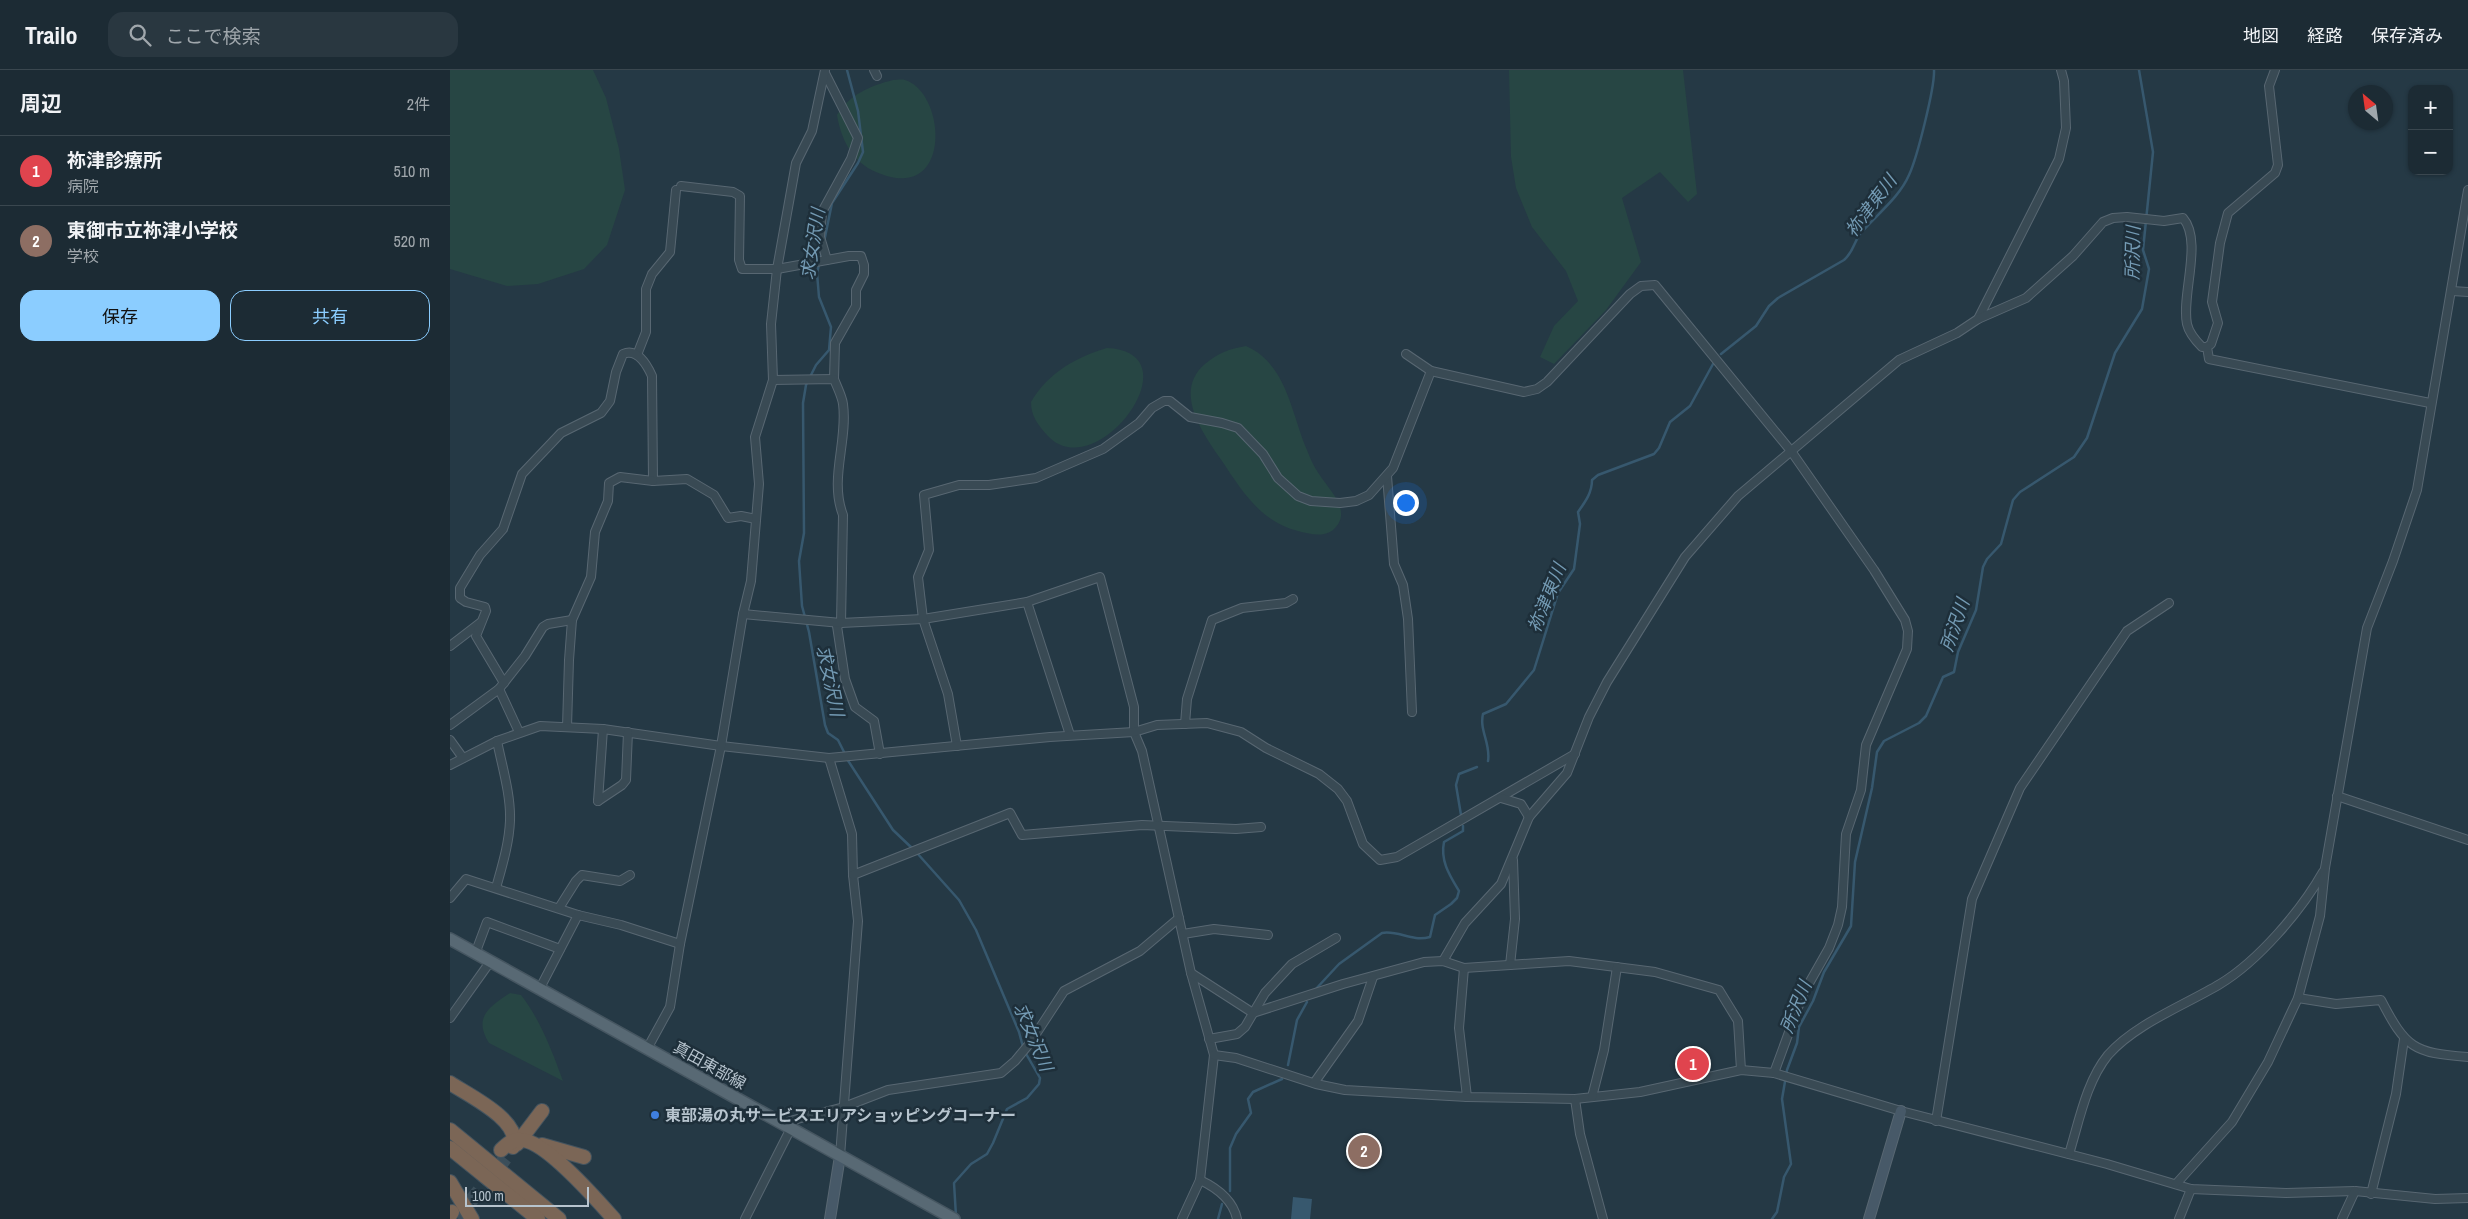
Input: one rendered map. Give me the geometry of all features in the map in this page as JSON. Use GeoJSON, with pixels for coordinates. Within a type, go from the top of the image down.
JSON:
{"type":"FeatureCollection","features":[{"type":"Feature","properties":{"kind":"highway"},"geometry":{"type":"LineString","coordinates":[[450,1083],[503,1118],[512,1129],[515,1146]]}},
{"type":"Feature","properties":{"kind":"highway"},"geometry":{"type":"LineString","coordinates":[[515,1146],[542,1111]]}},
{"type":"Feature","properties":{"kind":"highway"},"geometry":{"type":"LineString","coordinates":[[450,1130],[560,1219]]}},
{"type":"Feature","properties":{"kind":"highway"},"geometry":{"type":"LineString","coordinates":[[515,1146],[584,1157]]}},
{"type":"Feature","properties":{"kind":"highway"},"geometry":{"type":"LineString","coordinates":[[515,1146],[571,1175],[614,1219]]}},
{"type":"Feature","properties":{"kind":"highway"},"geometry":{"type":"LineString","coordinates":[[450,1148],[538,1219]]}},
{"type":"Feature","properties":{"kind":"highway"},"geometry":{"type":"LineString","coordinates":[[450,1182],[472,1219]]}},
{"type":"Feature","properties":{"kind":"main road","name":"真田東部線"},"geometry":{"type":"LineString","coordinates":[[450,939],[954,1219]]}},
{"type":"Feature","properties":{"kind":"street"},"geometry":{"type":"LineString","coordinates":[[1978,319],[2059,159],[2066,128],[2064,81],[2061,70]]}},
{"type":"Feature","properties":{"kind":"street"},"geometry":{"type":"LineString","coordinates":[[1443,962],[1465,924],[1501,884],[1530,817],[1567,774],[1590,717],[1607,682],[1685,557],[1738,496],[1899,360],[1957,333],[1978,319],[2026,298],[2073,256],[2103,222],[2113,218],[2127,217],[2164,220],[2176,217],[2183,218],[2187,222],[2191,244],[2188,326],[2202,348],[2211,344],[2218,323],[2212,302],[2220,243],[2228,213],[2275,173],[2278,165],[2269,86],[2275,70]]}},
{"type":"Feature","properties":{"kind":"street"},"geometry":{"type":"LineString","coordinates":[[825,71],[858,138],[851,159],[822,212],[820,236],[827,260]]}},
{"type":"Feature","properties":{"kind":"street"},"geometry":{"type":"LineString","coordinates":[[647,1049],[670,1008],[680,944],[721,746],[743,614],[751,581],[759,484],[755,438],[773,380],[771,324],[777,269],[796,163],[812,131],[825,71]]}},
{"type":"Feature","properties":{"kind":"street"},"geometry":{"type":"LineString","coordinates":[[637,355],[646,332],[646,289],[652,274],[670,252],[678,188],[733,192],[740,196],[739,260],[742,269],[777,269],[861,256],[864,274],[856,290],[856,306],[835,343],[834,379],[843,402],[844,428],[838,470],[838,503],[843,515],[842,622]]}},
{"type":"Feature","properties":{"kind":"street"},"geometry":{"type":"LineString","coordinates":[[2176,1184],[2232,1122],[2268,1062],[2298,998],[2320,916],[2325,868],[2367,628],[2393,561],[2417,490],[2430,403],[2452,291],[2468,190]]}},
{"type":"Feature","properties":{"kind":"street"},"geometry":{"type":"LineString","coordinates":[[1406,354],[1431,371],[1524,392],[1537,389],[1547,382],[1630,294],[1641,286],[1655,285],[1791,451],[1874,570],[1905,620],[1908,632],[1907,649],[1866,745],[1861,790],[1846,834],[1842,907],[1838,924],[1829,948],[1803,994],[1774,1073]]}},
{"type":"Feature","properties":{"kind":"street"},"geometry":{"type":"LineString","coordinates":[[2452,291],[2468,292]]}},
{"type":"Feature","properties":{"kind":"street"},"geometry":{"type":"LineString","coordinates":[[2207,347],[2209,359],[2430,403]]}},
{"type":"Feature","properties":{"kind":"street"},"geometry":{"type":"LineString","coordinates":[[519,732],[502,686],[476,636],[486,611],[485,607],[466,602],[460,598],[460,588],[480,555],[503,530],[522,474],[561,433],[601,413],[610,401],[616,372],[623,354],[628,352],[637,355],[646,364],[652,376],[653,480]]}},
{"type":"Feature","properties":{"kind":"street"},"geometry":{"type":"LineString","coordinates":[[957,746],[948,694],[923,619],[918,577],[929,550],[924,495],[960,486],[989,485],[1036,478],[1103,449],[1130,431],[1152,408],[1164,401],[1175,404],[1190,417],[1238,428],[1263,454],[1278,478],[1292,492],[1311,500],[1329,504],[1356,501],[1377,489],[1393,468],[1431,371]]}},
{"type":"Feature","properties":{"kind":"street"},"geometry":{"type":"LineString","coordinates":[[773,380],[834,379]]}},
{"type":"Feature","properties":{"kind":"street"},"geometry":{"type":"LineString","coordinates":[[1387,476],[1394,564],[1403,585],[1408,618],[1412,712]]}},
{"type":"Feature","properties":{"kind":"street"},"geometry":{"type":"LineString","coordinates":[[567,727],[572,620],[591,577],[595,532],[608,500],[609,483],[620,477],[653,480],[688,479],[714,496],[728,518],[741,516],[756,519]]}},
{"type":"Feature","properties":{"kind":"street"},"geometry":{"type":"LineString","coordinates":[[743,614],[842,622],[923,619],[1027,602],[1100,577],[1134,707],[1134,732],[1142,751],[1191,974],[1214,1056],[1200,1180],[1182,1219]]}},
{"type":"Feature","properties":{"kind":"street"},"geometry":{"type":"LineString","coordinates":[[1185,724],[1187,699],[1212,620],[1242,608],[1286,603],[1293,599]]}},
{"type":"Feature","properties":{"kind":"street"},"geometry":{"type":"LineString","coordinates":[[1027,602],[1070,735]]}},
{"type":"Feature","properties":{"kind":"street"},"geometry":{"type":"LineString","coordinates":[[1936,1121],[1972,899],[2020,788],[2127,632],[2169,603]]}},
{"type":"Feature","properties":{"kind":"street"},"geometry":{"type":"LineString","coordinates":[[450,725],[502,686],[525,656],[543,627],[548,624],[572,620]]}},
{"type":"Feature","properties":{"kind":"street"},"geometry":{"type":"LineString","coordinates":[[842,622],[837,626],[845,679],[855,706],[874,721],[880,754]]}},
{"type":"Feature","properties":{"kind":"street"},"geometry":{"type":"LineString","coordinates":[[450,646],[480,623]]}},
{"type":"Feature","properties":{"kind":"street"},"geometry":{"type":"LineString","coordinates":[[450,765],[497,741],[540,726],[603,729],[721,746],[829,758],[1070,735],[1134,732],[1157,725],[1207,723],[1241,732],[1266,748],[1319,774],[1338,789],[1347,801],[1363,844],[1380,860],[1397,857],[1575,754]]}},
{"type":"Feature","properties":{"kind":"street"},"geometry":{"type":"LineString","coordinates":[[603,729],[598,801],[622,785],[626,780],[628,732]]}},
{"type":"Feature","properties":{"kind":"street"},"geometry":{"type":"LineString","coordinates":[[450,740],[463,758]]}},
{"type":"Feature","properties":{"kind":"street"},"geometry":{"type":"LineString","coordinates":[[496,888],[508,843],[510,819],[509,802],[497,741]]}},
{"type":"Feature","properties":{"kind":"street"},"geometry":{"type":"LineString","coordinates":[[829,758],[852,834],[853,875],[858,921],[840,1156],[830,1219]]}},
{"type":"Feature","properties":{"kind":"street"},"geometry":{"type":"LineString","coordinates":[[2337,796],[2468,840]]}},
{"type":"Feature","properties":{"kind":"street"},"geometry":{"type":"LineString","coordinates":[[1501,798],[1521,804],[1530,817]]}},
{"type":"Feature","properties":{"kind":"street"},"geometry":{"type":"LineString","coordinates":[[853,875],[1010,814],[1022,835],[1157,825],[1236,829],[1261,827]]}},
{"type":"Feature","properties":{"kind":"street"},"geometry":{"type":"LineString","coordinates":[[1510,965],[1515,919],[1513,859]]}},
{"type":"Feature","properties":{"kind":"street"},"geometry":{"type":"LineString","coordinates":[[2069,1154],[2094,1076],[2108,1056],[2127,1038],[2222,983],[2254,959],[2310,894],[2325,868]]}},
{"type":"Feature","properties":{"kind":"street"},"geometry":{"type":"LineString","coordinates":[[559,908],[582,875],[620,880],[630,875]]}},
{"type":"Feature","properties":{"kind":"street"},"geometry":{"type":"LineString","coordinates":[[450,898],[466,879],[578,915],[621,925],[680,944]]}},
{"type":"Feature","properties":{"kind":"street"},"geometry":{"type":"LineString","coordinates":[[539,990],[578,915]]}},
{"type":"Feature","properties":{"kind":"street"},"geometry":{"type":"LineString","coordinates":[[745,1219],[786,1126],[844,1108],[888,1090],[1001,1072],[1015,1061],[1030,1043],[1064,991],[1140,951],[1179,918]]}},
{"type":"Feature","properties":{"kind":"street"},"geometry":{"type":"LineString","coordinates":[[475,954],[487,922],[560,949]]}},
{"type":"Feature","properties":{"kind":"street"},"geometry":{"type":"LineString","coordinates":[[1183,934],[1214,930],[1268,935]]}},
{"type":"Feature","properties":{"kind":"street"},"geometry":{"type":"LineString","coordinates":[[1210,1039],[1237,1034],[1245,1027],[1265,993],[1292,964],[1336,938]]}},
{"type":"Feature","properties":{"kind":"street"},"geometry":{"type":"LineString","coordinates":[[1191,974],[1253,1013],[1424,962],[1443,962],[1464,968],[1569,961],[1655,972],[1719,990],[1732,1008],[1738,1021],[1742,1070]]}},
{"type":"Feature","properties":{"kind":"street"},"geometry":{"type":"LineString","coordinates":[[450,1018],[490,962]]}},
{"type":"Feature","properties":{"kind":"street"},"geometry":{"type":"LineString","coordinates":[[1592,1096],[1604,1050],[1617,967]]}},
{"type":"Feature","properties":{"kind":"street"},"geometry":{"type":"LineString","coordinates":[[1464,968],[1459,1028],[1466,1097]]}},
{"type":"Feature","properties":{"kind":"street"},"geometry":{"type":"LineString","coordinates":[[1314,1083],[1358,1021],[1373,977]]}},
{"type":"Feature","properties":{"kind":"street"},"geometry":{"type":"LineString","coordinates":[[2298,998],[2336,1004],[2381,1000],[2404,1039],[2431,1054],[2468,1057]]}},
{"type":"Feature","properties":{"kind":"street"},"geometry":{"type":"LineString","coordinates":[[2371,1194],[2396,1094],[2404,1039]]}},
{"type":"Feature","properties":{"kind":"street"},"geometry":{"type":"LineString","coordinates":[[1214,1056],[1236,1058],[1314,1083],[1345,1090],[1466,1097],[1575,1099],[1640,1092],[1742,1070],[1774,1073],[1901,1112],[2069,1154],[2191,1189],[2286,1193],[2355,1191],[2435,1199],[2468,1198]]}},
{"type":"Feature","properties":{"kind":"street"},"geometry":{"type":"LineString","coordinates":[[1575,1099],[1580,1134],[1603,1219]]}},
{"type":"Feature","properties":{"kind":"street"},"geometry":{"type":"LineString","coordinates":[[1869,1219],[1901,1112]]}},
{"type":"Feature","properties":{"kind":"street"},"geometry":{"type":"LineString","coordinates":[[1200,1180],[1219,1191],[1231,1203],[1237,1219]]}},
{"type":"Feature","properties":{"kind":"street"},"geometry":{"type":"LineString","coordinates":[[2179,1219],[2191,1189]]}},
{"type":"Feature","properties":{"kind":"street"},"geometry":{"type":"LineString","coordinates":[[2342,1219],[2355,1191]]}},
{"type":"Feature","properties":{"kind":"green space"},"geometry":{"type":"Polygon","coordinates":[[[450,70],[593,70],[606,98],[619,149],[625,190],[607,245],[584,269],[538,284],[507,286],[450,269],[450,70]]]}},
{"type":"Feature","properties":{"kind":"green space"},"geometry":{"type":"Polygon","coordinates":[[[1509,70],[1683,70],[1697,194],[1688,202],[1660,172],[1622,198],[1641,262],[1606,310],[1554,364],[1540,357],[1554,326],[1578,301],[1566,271],[1532,227],[1516,188],[1511,157],[1509,70]]]}},
{"type":"Feature","properties":{"kind":"green space"},"geometry":{"type":"Polygon","coordinates":[[[893,80],[905,80],[919,89],[929,105],[935,124],[935,144],[930,161],[919,174],[901,178],[876,172],[860,162],[849,149],[841,133],[837,115],[854,96],[876,85],[893,80]]]}},
{"type":"Feature","properties":{"kind":"green space"},"geometry":{"type":"Polygon","coordinates":[[[1246,346],[1260,354],[1279,377],[1312,462],[1340,508],[1339,522],[1334,529],[1326,534],[1307,533],[1285,527],[1263,513],[1237,483],[1207,439],[1194,413],[1191,387],[1196,375],[1205,364],[1219,354],[1246,346]]]}},
{"type":"Feature","properties":{"kind":"green space"},"geometry":{"type":"Polygon","coordinates":[[[1107,348],[1133,355],[1143,371],[1141,392],[1129,413],[1111,432],[1089,445],[1067,447],[1047,435],[1041,428],[1034,416],[1031,402],[1054,375],[1074,361],[1107,348]]]}},
{"type":"Feature","properties":{"kind":"green space"},"geometry":{"type":"Polygon","coordinates":[[[510,993],[521,995],[528,1005],[550,1047],[563,1081],[489,1043],[484,1034],[483,1019],[490,1008],[510,993]]]}},
{"type":"Feature","properties":{"kind":"water"},"geometry":{"type":"Polygon","coordinates":[[[1293,1197],[1312,1199],[1310,1219],[1291,1219],[1293,1197]]]}},
{"type":"Feature","properties":{"kind":"waterway","name":"求女沢川"},"geometry":{"type":"LineString","coordinates":[[824,242],[832,203],[863,152],[858,111],[847,70]]}},
{"type":"Feature","properties":{"kind":"waterway","name":"祢津東川"},"geometry":{"type":"LineString","coordinates":[[1721,354],[1756,326],[1769,306],[1778,298],[1844,260],[1850,254],[1860,234],[1899,191],[1909,175],[1925,123],[1934,79],[1934,70]]}},
{"type":"Feature","properties":{"kind":"waterway","name":"所沢川"},"geometry":{"type":"LineString","coordinates":[[1772,1219],[1777,1212],[1784,1177],[1791,1164],[1782,1099],[1787,1070],[1797,1043],[1799,1027],[1813,1001],[1824,972],[1851,926],[1855,862],[1872,788],[1877,752],[1884,741],[1919,723],[1926,716],[1943,677],[1954,672],[1958,652],[1976,610],[1983,567],[1987,559],[2001,544],[2013,500],[2020,492],[2074,457],[2087,438],[2115,353],[2142,309],[2149,269],[2143,250],[2153,152],[2139,70]]}},
{"type":"Feature","properties":{"kind":"waterway","name":"求女沢川"},"geometry":{"type":"LineString","coordinates":[[822,252],[817,273],[819,297],[831,327],[829,350],[816,365],[806,385],[803,403],[804,533],[799,561],[802,606],[809,632],[825,725],[828,733],[838,740],[845,754]]}},
{"type":"Feature","properties":{"kind":"waterway","name":"祢津東川"},"geometry":{"type":"LineString","coordinates":[[1488,761],[1488,749],[1482,720],[1483,714],[1506,704],[1534,670],[1558,593],[1574,569],[1580,524],[1578,512],[1586,501],[1592,480],[1598,475],[1654,454],[1659,448],[1670,422],[1690,406],[1713,364]]}},
{"type":"Feature","properties":{"kind":"waterway","name":"求女沢川"},"geometry":{"type":"LineString","coordinates":[[847,759],[893,830],[913,849]]}},
{"type":"Feature","properties":{"kind":"waterway","name":"祢津東川"},"geometry":{"type":"LineString","coordinates":[[1461,815],[1456,785],[1459,774],[1477,767]]}},
{"type":"Feature","properties":{"kind":"waterway","name":"祢津東川"},"geometry":{"type":"LineString","coordinates":[[1314,991],[1339,964],[1382,933],[1394,933],[1417,938],[1430,937],[1435,915],[1457,898],[1459,891],[1447,868],[1443,849],[1444,842],[1463,831],[1463,826]]}},
{"type":"Feature","properties":{"kind":"waterway","name":"求女沢川"},"geometry":{"type":"LineString","coordinates":[[917,853],[959,900],[976,930],[1019,1032],[1023,1047]]}},
{"type":"Feature","properties":{"kind":"waterway","name":"祢津東川"},"geometry":{"type":"LineString","coordinates":[[1288,1065],[1297,1020],[1307,1002]]}},
{"type":"Feature","properties":{"kind":"waterway","name":"求女沢川"},"geometry":{"type":"LineString","coordinates":[[956,1216],[954,1183],[971,1164],[987,1154],[1007,1109],[1027,1098],[1039,1084],[1040,1078],[1025,1052]]}},
{"type":"Feature","properties":{"kind":"waterway","name":"祢津東川"},"geometry":{"type":"LineString","coordinates":[[1230,1191],[1230,1148],[1236,1134],[1251,1113],[1248,1099],[1253,1092],[1282,1079]]}},
{"type":"Feature","properties":{"kind":"waterway","name":"祢津東川"},"geometry":{"type":"LineString","coordinates":[[1218,1219],[1222,1204]]}},
{"type":"Feature","properties":{"kind":"tunnel"},"geometry":{"type":"LineString","coordinates":[[457,1218],[508,1155]]}},
{"type":"Feature","properties":{"kind":"place","name":"祢津診療所"},"geometry":{"type":"Point","coordinates":[1693,1064]}},
{"type":"Feature","properties":{"kind":"place","name":"東部湯の丸サービスエリアショッピングコーナー"},"geometry":{"type":"Point","coordinates":[655,1115]}},
{"type":"Feature","properties":{"kind":"place","name":"東御市立祢津小学校"},"geometry":{"type":"Point","coordinates":[1364,1151]}}]}
